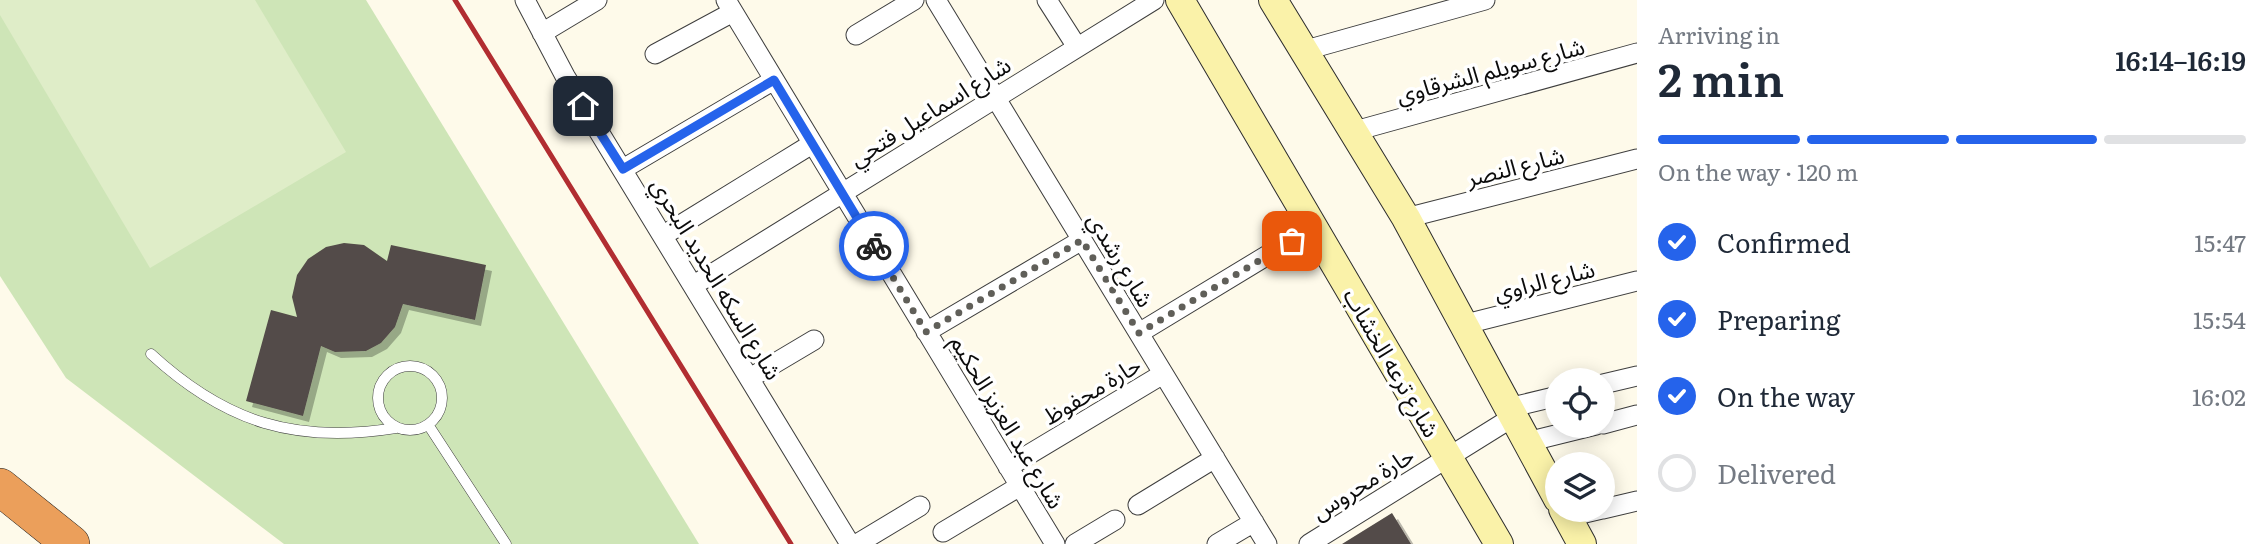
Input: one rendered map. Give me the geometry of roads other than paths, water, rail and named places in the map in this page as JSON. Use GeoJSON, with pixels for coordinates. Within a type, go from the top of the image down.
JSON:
{"type":"FeatureCollection","features":[{"type":"Feature","properties":{"kind":"highway"},"geometry":{"type":"LineString","coordinates":[[0,487],[71,544]]}},
{"type":"Feature","properties":{"kind":"street","name":"شارع السكه الحديد البحري"},"geometry":{"type":"LineString","coordinates":[[525,0],[623,169],[850,544]]}},
{"type":"Feature","properties":{"kind":"street"},"geometry":{"type":"LineString","coordinates":[[542,33],[597,0]]}},
{"type":"Feature","properties":{"kind":"street"},"geometry":{"type":"LineString","coordinates":[[856,35],[914,0]]}},
{"type":"Feature","properties":{"kind":"street","name":"شارع رشدي"},"geometry":{"type":"LineString","coordinates":[[936,0],[1267,544]]}},
{"type":"Feature","properties":{"kind":"street"},"geometry":{"type":"LineString","coordinates":[[1047,0],[1077,47]]}},
{"type":"Feature","properties":{"kind":"street","name":"شارع اسماعيل فتحي"},"geometry":{"type":"LineString","coordinates":[[694,285],[1154,0]]}},
{"type":"Feature","properties":{"kind":"street","name":"شارع ترعه الخشاب"},"geometry":{"type":"LineString","coordinates":[[1180,0],[1499,544]]}},
{"type":"Feature","properties":{"kind":"street"},"geometry":{"type":"LineString","coordinates":[[1273,0],[1306,50],[1406,218],[1545,475]]}},
{"type":"Feature","properties":{"kind":"street"},"geometry":{"type":"LineString","coordinates":[[1306,50],[1485,0]]}},
{"type":"Feature","properties":{"kind":"street"},"geometry":{"type":"LineString","coordinates":[[655,54],[730,6]]}},
{"type":"Feature","properties":{"kind":"street","name":"شارع عبد العزيز الحكيم"},"geometry":{"type":"LineString","coordinates":[[730,6],[1055,544]]}},
{"type":"Feature","properties":{"kind":"street","name":"شارع سويلم الشرقاوي"},"geometry":{"type":"LineString","coordinates":[[1355,131],[1637,54]]}},
{"type":"Feature","properties":{"kind":"street"},"geometry":{"type":"LineString","coordinates":[[623,169],[774,80]]}},
{"type":"Feature","properties":{"kind":"street"},"geometry":{"type":"LineString","coordinates":[[664,235],[812,144]]}},
{"type":"Feature","properties":{"kind":"street","name":"شارع النصر"},"geometry":{"type":"LineString","coordinates":[[1406,218],[1637,159]]}},
{"type":"Feature","properties":{"kind":"street"},"geometry":{"type":"LineString","coordinates":[[1139,333],[1314,228]]}},
{"type":"Feature","properties":{"kind":"street"},"geometry":{"type":"LineString","coordinates":[[926,332],[1082,240]]}},
{"type":"Feature","properties":{"kind":"street","name":"شارع الراوي"},"geometry":{"type":"LineString","coordinates":[[1462,325],[1637,281]]}},
{"type":"Feature","properties":{"kind":"street"},"geometry":{"type":"LineString","coordinates":[[750,378],[814,340]]}},
{"type":"Feature","properties":{"kind":"street","name":"حارة محفوظ"},"geometry":{"type":"LineString","coordinates":[[1008,467],[1163,374]]}},
{"type":"Feature","properties":{"kind":"street"},"geometry":{"type":"LineString","coordinates":[[1615,381],[1637,376]]}},
{"type":"Feature","properties":{"kind":"street","name":"حارة محروس"},"geometry":{"type":"LineString","coordinates":[[1309,544],[1449,457],[1511,413],[1545,401]]}},
{"type":"Feature","properties":{"kind":"street"},"geometry":{"type":"LineString","coordinates":[[1615,421],[1637,415]]}},
{"type":"Feature","properties":{"kind":"street"},"geometry":{"type":"LineString","coordinates":[[1527,442],[1545,438]]}},
{"type":"Feature","properties":{"kind":"street"},"geometry":{"type":"LineString","coordinates":[[1138,505],[1215,458]]}},
{"type":"Feature","properties":{"kind":"street"},"geometry":{"type":"LineString","coordinates":[[943,532],[1020,486]]}},
{"type":"Feature","properties":{"kind":"street"},"geometry":{"type":"LineString","coordinates":[[1615,506],[1637,501]]}},
{"type":"Feature","properties":{"kind":"street"},"geometry":{"type":"LineString","coordinates":[[857,544],[920,506]]}},
{"type":"Feature","properties":{"kind":"street"},"geometry":{"type":"LineString","coordinates":[[1075,544],[1115,520]]}},
{"type":"Feature","properties":{"kind":"street"},"geometry":{"type":"LineString","coordinates":[[1217,544],[1254,522]]}},
{"type":"Feature","properties":{"kind":"street"},"geometry":{"type":"LineString","coordinates":[[1570,522],[1582,544]]}},
{"type":"Feature","properties":{"kind":"lane"},"geometry":{"type":"LineString","coordinates":[[151,355],[179,380],[211,402],[245,418],[282,429],[320,434],[358,434],[396,428],[413,431],[429,425],[439,414],[444,399],[440,384],[430,372],[416,366],[400,366],[387,375],[379,388],[378,404],[384,418],[396,428]]}},
{"type":"Feature","properties":{"kind":"lane"},"geometry":{"type":"LineString","coordinates":[[429,425],[506,544]]}},
{"type":"Feature","properties":{"kind":"railway"},"geometry":{"type":"LineString","coordinates":[[455,0],[791,544]]}}]}
